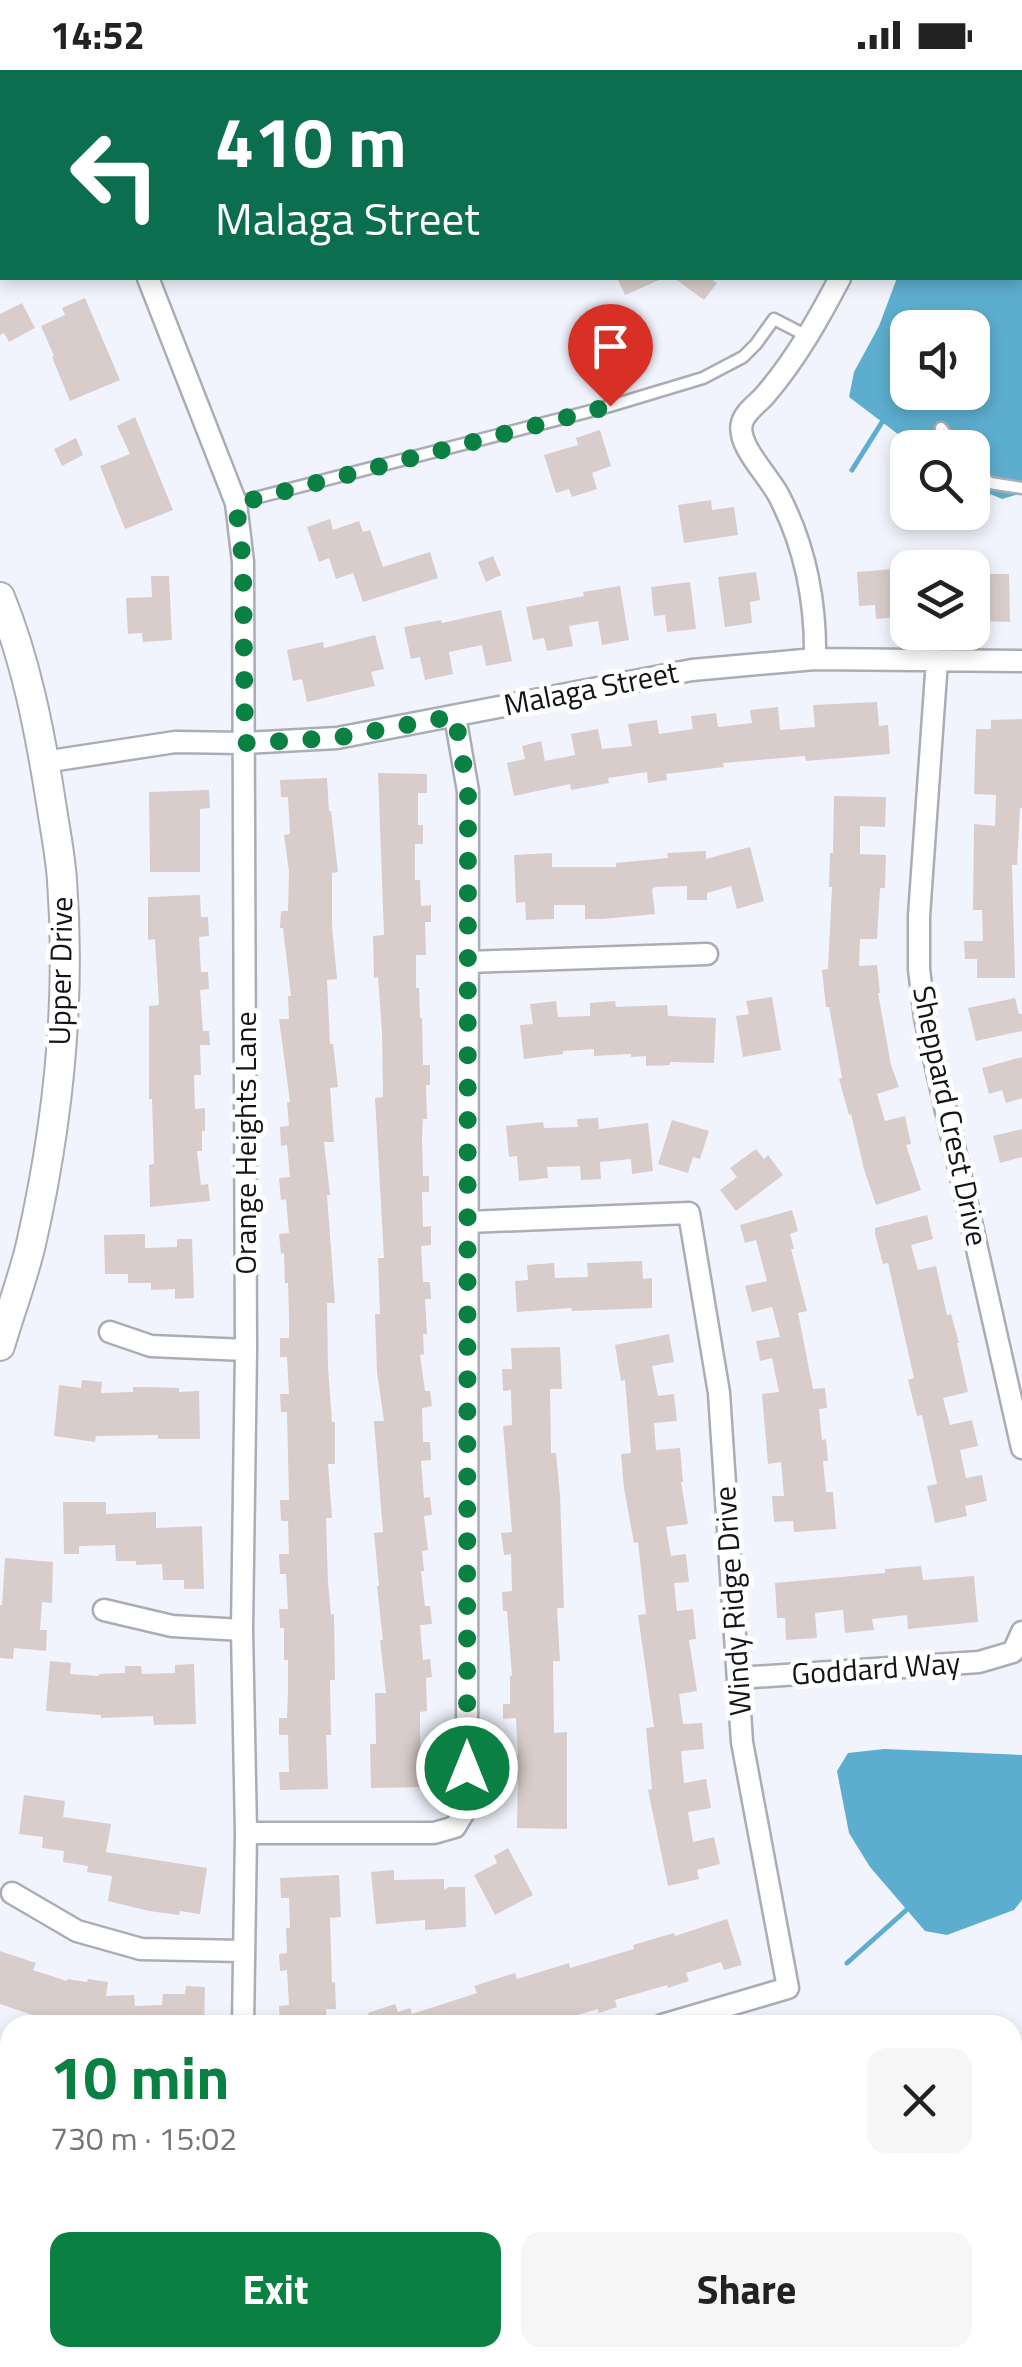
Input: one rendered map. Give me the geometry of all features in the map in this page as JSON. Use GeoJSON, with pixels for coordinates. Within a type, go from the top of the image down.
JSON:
{"type":"FeatureCollection","features":[{"type":"Feature","properties":{"kind":"main road","name":"Upper Drive"},"geometry":{"type":"LineString","coordinates":[[0,596],[20,652],[44,762],[62,878],[65,996],[52,1140],[30,1247],[0,1346]]}},
{"type":"Feature","properties":{"kind":"street","name":"Orange Heights Lane"},"geometry":{"type":"LineString","coordinates":[[149,280],[236,504],[243,562],[243,2015]]}},
{"type":"Feature","properties":{"kind":"street"},"geometry":{"type":"LineString","coordinates":[[814,659],[814,608],[795,534],[773,483],[745,446],[740,428],[744,416],[794,358],[839,280]]}},
{"type":"Feature","properties":{"kind":"street","name":"Malaga Street"},"geometry":{"type":"LineString","coordinates":[[44,762],[175,742],[336,738],[692,670],[814,659],[1022,661]]}},
{"type":"Feature","properties":{"kind":"street","name":"Sheppard Crest Drive"},"geometry":{"type":"LineString","coordinates":[[936,660],[919,969],[925,1018],[1022,1448]]}},
{"type":"Feature","properties":{"kind":"street"},"geometry":{"type":"LineString","coordinates":[[246,1832],[434,1833],[455,1826],[467,1807],[468,791],[455,716]]}},
{"type":"Feature","properties":{"kind":"street"},"geometry":{"type":"LineString","coordinates":[[468,962],[708,954]]}},
{"type":"Feature","properties":{"kind":"street","name":"Windy Ridge Drive"},"geometry":{"type":"LineString","coordinates":[[468,1222],[689,1213],[719,1393],[742,1742],[788,1988],[696,2015]]}},
{"type":"Feature","properties":{"kind":"street"},"geometry":{"type":"LineString","coordinates":[[110,1332],[151,1346],[246,1350]]}},
{"type":"Feature","properties":{"kind":"street"},"geometry":{"type":"LineString","coordinates":[[104,1610],[172,1626],[242,1630]]}},
{"type":"Feature","properties":{"kind":"street","name":"Goddard Way"},"geometry":{"type":"LineString","coordinates":[[738,1678],[979,1662],[1018,1642]]}},
{"type":"Feature","properties":{"kind":"street"},"geometry":{"type":"LineString","coordinates":[[12,1893],[77,1931],[142,1949],[243,1952]]}},
{"type":"Feature","properties":{"kind":"lane"},"geometry":{"type":"LineString","coordinates":[[236,504],[703,378],[743,357],[774,320],[807,337]]}},
{"type":"Feature","properties":{"kind":"lane"},"geometry":{"type":"LineString","coordinates":[[990,484],[1022,488]]}},
{"type":"Feature","properties":{"kind":"water"},"geometry":{"type":"Polygon","coordinates":[[[896,280],[1022,280],[1022,493],[1002,499],[990,494],[990,430],[893,430],[849,397],[854,372],[879,326],[896,280]]]}},
{"type":"Feature","properties":{"kind":"water"},"geometry":{"type":"Polygon","coordinates":[[[884,1749],[1022,1755],[1022,1900],[1014,1910],[947,1935],[925,1931],[870,1867],[849,1833],[837,1771],[848,1753],[884,1749]]]}},
{"type":"Feature","properties":{"kind":"building"},"geometry":{"type":"Polygon","coordinates":[[[618,280],[659,280],[625,295],[618,280]]]}},
{"type":"Feature","properties":{"kind":"building"},"geometry":{"type":"Polygon","coordinates":[[[677,280],[717,283],[704,300],[677,280]]]}},
{"type":"Feature","properties":{"kind":"building"},"geometry":{"type":"Polygon","coordinates":[[[85,298],[120,380],[70,401],[41,326],[65,315],[62,308],[85,298]]]}},
{"type":"Feature","properties":{"kind":"building"},"geometry":{"type":"Polygon","coordinates":[[[22,303],[35,328],[9,342],[4,333],[0,335],[0,314],[22,303]]]}},
{"type":"Feature","properties":{"kind":"building"},"geometry":{"type":"Polygon","coordinates":[[[135,417],[173,510],[125,529],[100,466],[130,454],[117,426],[135,417]]]}},
{"type":"Feature","properties":{"kind":"building"},"geometry":{"type":"Polygon","coordinates":[[[600,430],[611,466],[592,473],[597,489],[572,497],[569,489],[556,493],[544,455],[578,445],[576,438],[600,430]]]}},
{"type":"Feature","properties":{"kind":"building"},"geometry":{"type":"Polygon","coordinates":[[[76,438],[83,455],[62,466],[54,449],[76,438]]]}},
{"type":"Feature","properties":{"kind":"building"},"geometry":{"type":"Polygon","coordinates":[[[711,500],[712,510],[734,507],[738,535],[684,543],[678,505],[711,500]]]}},
{"type":"Feature","properties":{"kind":"building"},"geometry":{"type":"Polygon","coordinates":[[[330,519],[333,530],[359,521],[363,532],[370,530],[383,567],[430,552],[438,578],[363,602],[353,573],[336,579],[329,558],[319,562],[307,527],[330,519]]]}},
{"type":"Feature","properties":{"kind":"building"},"geometry":{"type":"Polygon","coordinates":[[[493,556],[501,575],[486,582],[478,562],[493,556]]]}},
{"type":"Feature","properties":{"kind":"building"},"geometry":{"type":"Polygon","coordinates":[[[890,569],[890,618],[876,619],[875,605],[859,606],[857,572],[890,569]]]}},
{"type":"Feature","properties":{"kind":"building"},"geometry":{"type":"Polygon","coordinates":[[[756,572],[760,600],[750,602],[752,623],[725,627],[718,577],[756,572]]]}},
{"type":"Feature","properties":{"kind":"building"},"geometry":{"type":"Polygon","coordinates":[[[990,574],[1009,574],[1010,622],[990,621],[990,574]]]}},
{"type":"Feature","properties":{"kind":"building"},"geometry":{"type":"Polygon","coordinates":[[[151,576],[169,576],[172,640],[143,642],[142,633],[128,634],[126,598],[152,597],[151,576]]]}},
{"type":"Feature","properties":{"kind":"building"},"geometry":{"type":"Polygon","coordinates":[[[690,582],[696,629],[667,632],[665,615],[654,616],[651,587],[690,582]]]}},
{"type":"Feature","properties":{"kind":"building"},"geometry":{"type":"Polygon","coordinates":[[[620,586],[629,640],[602,645],[598,621],[569,626],[573,646],[547,651],[544,638],[533,640],[526,607],[620,586]]]}},
{"type":"Feature","properties":{"kind":"building"},"geometry":{"type":"Polygon","coordinates":[[[501,610],[512,661],[486,666],[482,645],[449,652],[453,674],[425,680],[420,657],[411,659],[404,627],[501,610]]]}},
{"type":"Feature","properties":{"kind":"building"},"geometry":{"type":"Polygon","coordinates":[[[375,635],[384,669],[371,672],[375,686],[307,702],[302,679],[293,681],[287,650],[323,642],[324,648],[375,635]]]}},
{"type":"Feature","properties":{"kind":"building"},"geometry":{"type":"Polygon","coordinates":[[[877,702],[879,726],[888,725],[890,754],[723,763],[724,767],[666,774],[667,780],[648,783],[647,772],[608,778],[609,783],[571,790],[570,784],[514,796],[507,763],[525,759],[522,746],[541,741],[545,761],[575,755],[571,734],[598,729],[602,749],[632,746],[628,724],[657,720],[659,734],[693,729],[691,716],[716,713],[718,727],[752,723],[750,710],[778,707],[780,730],[815,727],[813,705],[877,702]]]}},
{"type":"Feature","properties":{"kind":"building"},"geometry":{"type":"Polygon","coordinates":[[[1022,719],[1022,808],[1017,865],[1012,865],[1015,978],[977,978],[977,959],[965,959],[964,941],[983,941],[982,910],[973,910],[974,824],[995,826],[996,795],[974,794],[976,729],[991,729],[991,720],[1022,719]]]}},
{"type":"Feature","properties":{"kind":"building"},"geometry":{"type":"Polygon","coordinates":[[[378,773],[427,774],[427,793],[418,793],[418,825],[423,825],[423,844],[415,844],[415,880],[420,880],[421,906],[431,905],[431,922],[425,922],[426,955],[416,955],[416,988],[422,1018],[423,1065],[430,1065],[422,1138],[423,1176],[429,1176],[429,1192],[422,1192],[423,1227],[431,1226],[431,1245],[421,1246],[423,1282],[430,1282],[431,1299],[425,1299],[427,1334],[423,1334],[424,1354],[420,1355],[425,1391],[430,1391],[432,1406],[422,1408],[423,1442],[430,1442],[431,1460],[421,1461],[424,1498],[430,1497],[432,1515],[424,1516],[428,1550],[422,1551],[421,1571],[425,1606],[430,1606],[432,1624],[420,1625],[423,1660],[430,1659],[432,1677],[426,1678],[427,1711],[420,1712],[420,1734],[421,1766],[430,1765],[431,1787],[371,1788],[370,1744],[376,1744],[375,1693],[386,1693],[374,1533],[383,1532],[374,1421],[384,1421],[375,1314],[380,1314],[378,1258],[384,1258],[375,1098],[383,1097],[382,1032],[373,936],[384,935],[378,773]]]}},
{"type":"Feature","properties":{"kind":"building"},"geometry":{"type":"Polygon","coordinates":[[[327,778],[338,872],[332,873],[337,979],[327,980],[330,1044],[338,1087],[330,1088],[334,1142],[324,1142],[335,1303],[327,1303],[335,1464],[328,1464],[332,1518],[326,1518],[335,1680],[330,1680],[331,1735],[326,1735],[328,1789],[280,1790],[279,1772],[289,1772],[288,1735],[279,1735],[279,1718],[287,1718],[288,1660],[284,1660],[284,1628],[280,1628],[279,1609],[288,1609],[286,1574],[280,1574],[279,1554],[289,1554],[288,1521],[281,1521],[280,1500],[289,1500],[287,1412],[281,1412],[280,1394],[289,1394],[287,1357],[280,1357],[280,1338],[289,1338],[289,1315],[279,1234],[289,1233],[286,1199],[281,1200],[279,1178],[290,1177],[287,1145],[281,1146],[280,1127],[289,1126],[290,1102],[279,1019],[289,1019],[291,996],[280,928],[281,911],[288,911],[289,872],[284,835],[290,834],[288,797],[281,797],[280,780],[327,778]]]}},
{"type":"Feature","properties":{"kind":"building"},"geometry":{"type":"Polygon","coordinates":[[[209,790],[210,808],[200,809],[200,872],[150,872],[149,792],[209,790]]]}},
{"type":"Feature","properties":{"kind":"building"},"geometry":{"type":"Polygon","coordinates":[[[834,796],[886,797],[885,827],[860,826],[860,854],[886,855],[877,939],[860,939],[859,966],[877,965],[878,993],[891,1065],[899,1087],[877,1094],[885,1121],[905,1116],[911,1144],[906,1145],[921,1190],[876,1205],[839,1079],[842,1078],[822,970],[828,969],[834,796]]]}},
{"type":"Feature","properties":{"kind":"building"},"geometry":{"type":"Polygon","coordinates":[[[750,847],[764,901],[737,909],[731,886],[707,893],[707,900],[687,900],[687,886],[656,887],[652,889],[655,914],[603,919],[585,919],[585,905],[554,905],[554,919],[526,920],[525,902],[516,903],[514,855],[552,853],[552,867],[616,867],[616,863],[668,858],[667,853],[706,851],[706,859],[750,847]]]}},
{"type":"Feature","properties":{"kind":"building"},"geometry":{"type":"Polygon","coordinates":[[[200,895],[201,917],[208,917],[209,936],[199,937],[201,972],[208,972],[209,989],[200,990],[203,1031],[209,1031],[210,1045],[200,1045],[201,1075],[194,1075],[195,1109],[205,1108],[202,1151],[197,1151],[201,1185],[208,1184],[210,1201],[150,1207],[149,1165],[154,1164],[149,1006],[159,1005],[155,939],[148,940],[148,897],[200,895]]]}},
{"type":"Feature","properties":{"kind":"building"},"geometry":{"type":"Polygon","coordinates":[[[772,997],[781,1050],[743,1057],[736,1016],[749,1014],[746,1001],[772,997]]]}},
{"type":"Feature","properties":{"kind":"building"},"geometry":{"type":"Polygon","coordinates":[[[1015,998],[1022,1014],[1022,1031],[976,1041],[968,1008],[1015,998]]]}},
{"type":"Feature","properties":{"kind":"building"},"geometry":{"type":"Polygon","coordinates":[[[556,1001],[558,1017],[590,1016],[590,1003],[615,1001],[616,1007],[667,1005],[668,1016],[716,1018],[714,1063],[646,1066],[646,1056],[594,1056],[594,1049],[524,1059],[520,1025],[533,1024],[530,1004],[556,1001]]]}},
{"type":"Feature","properties":{"kind":"building"},"geometry":{"type":"Polygon","coordinates":[[[1022,1057],[1022,1098],[1006,1103],[1002,1090],[989,1094],[982,1068],[1022,1057]]]}},
{"type":"Feature","properties":{"kind":"building"},"geometry":{"type":"Polygon","coordinates":[[[598,1118],[599,1129],[648,1123],[653,1171],[632,1174],[631,1159],[600,1162],[601,1179],[581,1180],[580,1166],[547,1167],[548,1178],[519,1181],[517,1156],[509,1157],[506,1126],[543,1122],[544,1128],[578,1127],[577,1119],[598,1118]]]}},
{"type":"Feature","properties":{"kind":"building"},"geometry":{"type":"Polygon","coordinates":[[[672,1120],[709,1131],[700,1159],[693,1157],[688,1173],[658,1164],[672,1120]]]}},
{"type":"Feature","properties":{"kind":"building"},"geometry":{"type":"Polygon","coordinates":[[[1022,1129],[1022,1157],[1000,1163],[993,1136],[1022,1129]]]}},
{"type":"Feature","properties":{"kind":"building"},"geometry":{"type":"Polygon","coordinates":[[[756,1149],[764,1159],[768,1155],[783,1175],[736,1211],[720,1190],[737,1177],[730,1168],[756,1149]]]}},
{"type":"Feature","properties":{"kind":"building"},"geometry":{"type":"Polygon","coordinates":[[[792,1210],[798,1231],[790,1234],[791,1249],[807,1311],[798,1313],[813,1389],[825,1388],[827,1408],[819,1409],[828,1461],[823,1461],[826,1492],[833,1492],[836,1529],[794,1532],[793,1521],[774,1522],[772,1496],[784,1496],[781,1462],[768,1464],[762,1394],[779,1392],[772,1358],[760,1361],[756,1341],[780,1337],[772,1307],[752,1312],[745,1286],[767,1281],[756,1240],[745,1243],[740,1225],[792,1210]]]}},
{"type":"Feature","properties":{"kind":"building"},"geometry":{"type":"Polygon","coordinates":[[[927,1215],[933,1239],[911,1245],[918,1270],[936,1266],[947,1315],[951,1314],[959,1343],[968,1392],[943,1398],[950,1425],[972,1420],[978,1446],[960,1450],[966,1478],[982,1475],[987,1501],[965,1506],[967,1516],[935,1523],[927,1486],[937,1484],[922,1415],[917,1416],[908,1380],[914,1378],[888,1263],[883,1264],[875,1234],[875,1228],[927,1215]]]}},
{"type":"Feature","properties":{"kind":"building"},"geometry":{"type":"Polygon","coordinates":[[[145,1234],[145,1248],[177,1247],[177,1239],[192,1239],[194,1298],[175,1299],[175,1289],[151,1290],[151,1283],[128,1283],[128,1274],[105,1274],[104,1235],[145,1234]]]}},
{"type":"Feature","properties":{"kind":"building"},"geometry":{"type":"Polygon","coordinates":[[[642,1261],[643,1279],[652,1278],[652,1308],[517,1312],[515,1281],[528,1280],[527,1265],[554,1263],[555,1278],[588,1277],[587,1263],[642,1261]]]}},
{"type":"Feature","properties":{"kind":"building"},"geometry":{"type":"Polygon","coordinates":[[[669,1334],[674,1362],[652,1366],[658,1396],[674,1394],[677,1421],[654,1423],[656,1450],[680,1448],[688,1524],[666,1527],[671,1556],[686,1554],[689,1582],[674,1583],[677,1611],[693,1609],[696,1639],[689,1640],[697,1691],[679,1694],[683,1724],[702,1723],[704,1749],[681,1751],[684,1783],[706,1779],[711,1808],[688,1812],[693,1842],[714,1837],[720,1864],[697,1870],[699,1879],[668,1886],[648,1790],[652,1789],[646,1728],[654,1727],[638,1615],[646,1614],[638,1542],[634,1543],[624,1488],[621,1454],[631,1453],[625,1380],[621,1381],[615,1345],[669,1334]]]}},
{"type":"Feature","properties":{"kind":"building"},"geometry":{"type":"Polygon","coordinates":[[[560,1347],[562,1389],[550,1389],[551,1453],[556,1453],[560,1495],[564,1608],[557,1608],[560,1661],[553,1661],[554,1733],[567,1732],[567,1829],[517,1828],[518,1777],[509,1778],[508,1756],[518,1755],[516,1718],[503,1719],[503,1704],[510,1704],[512,1676],[502,1592],[512,1591],[511,1554],[504,1555],[501,1533],[512,1532],[503,1426],[512,1425],[511,1390],[503,1391],[502,1369],[512,1369],[511,1348],[560,1347]]]}},
{"type":"Feature","properties":{"kind":"building"},"geometry":{"type":"Polygon","coordinates":[[[82,1380],[102,1382],[101,1393],[133,1392],[133,1387],[199,1391],[200,1439],[96,1436],[95,1442],[54,1436],[59,1385],[81,1388],[82,1380]]]}},
{"type":"Feature","properties":{"kind":"building"},"geometry":{"type":"Polygon","coordinates":[[[63,1502],[106,1502],[106,1514],[156,1512],[156,1528],[202,1526],[204,1589],[184,1589],[184,1580],[163,1580],[162,1564],[116,1561],[115,1545],[79,1546],[79,1554],[64,1554],[63,1502]]]}},
{"type":"Feature","properties":{"kind":"building"},"geometry":{"type":"Polygon","coordinates":[[[5,1558],[53,1562],[52,1603],[42,1602],[40,1630],[47,1630],[46,1651],[14,1648],[13,1659],[0,1658],[5,1558]]]}},
{"type":"Feature","properties":{"kind":"building"},"geometry":{"type":"Polygon","coordinates":[[[921,1566],[923,1580],[974,1576],[978,1622],[908,1629],[907,1615],[872,1619],[874,1630],[845,1633],[843,1610],[815,1613],[817,1638],[786,1640],[785,1618],[777,1618],[775,1583],[921,1566]]]}},
{"type":"Feature","properties":{"kind":"building"},"geometry":{"type":"Polygon","coordinates":[[[50,1661],[71,1663],[70,1674],[99,1676],[125,1673],[125,1666],[141,1666],[142,1674],[175,1673],[175,1665],[194,1664],[196,1724],[154,1725],[153,1716],[101,1718],[46,1711],[50,1661]]]}},
{"type":"Feature","properties":{"kind":"building"},"geometry":{"type":"Polygon","coordinates":[[[24,1795],[65,1801],[63,1817],[111,1824],[106,1852],[207,1868],[200,1914],[149,1911],[108,1901],[112,1876],[87,1872],[88,1866],[63,1862],[64,1851],[42,1848],[43,1837],[19,1834],[24,1795]]]}},
{"type":"Feature","properties":{"kind":"building"},"geometry":{"type":"Polygon","coordinates":[[[508,1848],[533,1895],[495,1915],[474,1875],[497,1863],[494,1856],[508,1848]]]}},
{"type":"Feature","properties":{"kind":"building"},"geometry":{"type":"Polygon","coordinates":[[[394,1870],[394,1880],[444,1879],[444,1890],[465,1887],[466,1927],[425,1930],[425,1920],[376,1924],[371,1872],[394,1870]]]}},
{"type":"Feature","properties":{"kind":"building"},"geometry":{"type":"Polygon","coordinates":[[[339,1875],[341,1917],[330,1918],[336,2009],[326,2009],[326,2015],[279,2015],[279,2006],[289,2005],[287,1970],[280,1971],[279,1954],[287,1953],[286,1928],[290,1928],[289,1898],[281,1898],[280,1878],[339,1875]]]}},
{"type":"Feature","properties":{"kind":"building"},"geometry":{"type":"Polygon","coordinates":[[[727,1919],[742,1965],[724,1970],[721,1962],[686,1973],[689,1981],[615,2000],[617,2007],[599,2013],[598,2009],[578,2015],[369,2015],[368,2013],[395,2004],[398,2012],[410,2008],[412,2014],[477,1993],[474,1986],[515,1973],[517,1979],[569,1963],[570,1968],[634,1949],[633,1945],[674,1933],[675,1936],[727,1919]]]}},
{"type":"Feature","properties":{"kind":"building"},"geometry":{"type":"Polygon","coordinates":[[[0,1951],[36,1963],[33,1970],[67,1981],[108,1982],[106,1996],[134,1995],[135,2006],[162,2005],[163,1994],[185,1994],[186,1986],[205,1987],[204,2015],[32,2015],[0,2004],[0,1951]]]}},
{"type":"Feature","properties":{"kind":"waterway"},"geometry":{"type":"LineString","coordinates":[[852,470],[884,419]]}},
{"type":"Feature","properties":{"kind":"waterway"},"geometry":{"type":"LineString","coordinates":[[847,1963],[912,1905]]}},
{"type":"Feature","properties":{"kind":"route"},"geometry":{"type":"LineString","coordinates":[[467,1768],[468,791],[459,737],[455,716],[336,738],[245,743],[243,562],[236,504],[610,406]]}}]}
